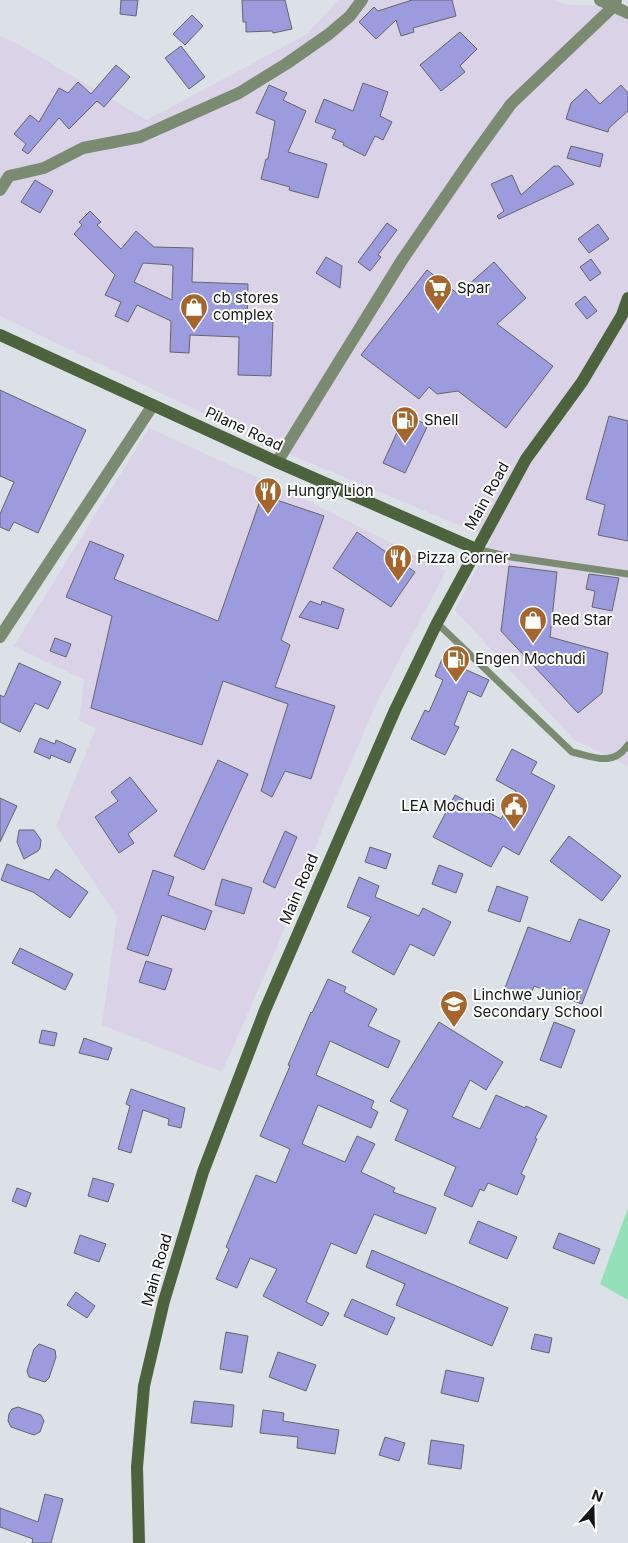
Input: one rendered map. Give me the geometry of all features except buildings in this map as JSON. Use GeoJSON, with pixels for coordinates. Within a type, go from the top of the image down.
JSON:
{"type":"FeatureCollection","features":[{"type":"Feature","properties":{"kind":"main road","name":"Main Road"},"geometry":{"type":"LineString","coordinates":[[138,1543],[136,1467],[144,1386],[164,1301],[203,1172],[265,1010],[395,710],[437,623],[526,459],[582,382],[622,315],[628,298]]}},
{"type":"Feature","properties":{"kind":"main road","name":"Pilane Road"},"geometry":{"type":"LineString","coordinates":[[0,335],[277,462],[476,549]]}},
{"type":"Feature","properties":{"kind":"street"},"geometry":{"type":"LineString","coordinates":[[0,190],[9,176],[44,168],[83,148],[140,137],[239,93],[286,64],[329,34],[350,16],[362,0]]}},
{"type":"Feature","properties":{"kind":"street"},"geometry":{"type":"LineString","coordinates":[[600,0],[615,3],[628,13]]}},
{"type":"Feature","properties":{"kind":"street"},"geometry":{"type":"LineString","coordinates":[[277,462],[402,260],[477,150],[511,104],[615,3]]}},
{"type":"Feature","properties":{"kind":"street"},"geometry":{"type":"LineString","coordinates":[[0,637],[153,405]]}},
{"type":"Feature","properties":{"kind":"lane"},"geometry":{"type":"LineString","coordinates":[[476,549],[628,574]]}},
{"type":"Feature","properties":{"kind":"lane"},"geometry":{"type":"LineString","coordinates":[[437,623],[572,752],[598,758],[615,758],[622,754],[628,745]]}},
{"type":"Feature","properties":{"kind":"shaded area"},"geometry":{"type":"Polygon","coordinates":[[[338,0],[553,0],[568,5],[614,6],[628,13],[628,766],[573,739],[455,610],[492,539],[284,452],[0,316],[0,36],[18,44],[147,120],[307,34],[338,0]]]}},
{"type":"Feature","properties":{"kind":"shaded area"},"geometry":{"type":"Polygon","coordinates":[[[149,428],[311,502],[446,571],[378,700],[328,815],[276,949],[222,1072],[102,1025],[117,917],[56,826],[96,728],[79,721],[84,680],[14,646],[149,428]]]}},
{"type":"Feature","properties":{"kind":"green space"},"geometry":{"type":"Polygon","coordinates":[[[628,1208],[628,1300],[600,1284],[628,1208]]]}},
{"type":"Feature","properties":{"kind":"place","name":"Spar"},"geometry":{"type":"Point","coordinates":[438,312]}},
{"type":"Feature","properties":{"kind":"place","name":"cb stores complex"},"geometry":{"type":"Point","coordinates":[194,331]}},
{"type":"Feature","properties":{"kind":"place","name":"Shell"},"geometry":{"type":"Point","coordinates":[405,444]}},
{"type":"Feature","properties":{"kind":"place","name":"Hungry Lion"},"geometry":{"type":"Point","coordinates":[268,515]}},
{"type":"Feature","properties":{"kind":"place","name":"Pizza Corner"},"geometry":{"type":"Point","coordinates":[398,582]}},
{"type":"Feature","properties":{"kind":"place","name":"Red Star"},"geometry":{"type":"Point","coordinates":[533,644]}},
{"type":"Feature","properties":{"kind":"place","name":"Engen Mochudi"},"geometry":{"type":"Point","coordinates":[456,683]}},
{"type":"Feature","properties":{"kind":"place","name":"LEA Mochudi"},"geometry":{"type":"Point","coordinates":[514,830]}},
{"type":"Feature","properties":{"kind":"place","name":"Linchwe Junior Secondary School"},"geometry":{"type":"Point","coordinates":[454,1028]}}]}
